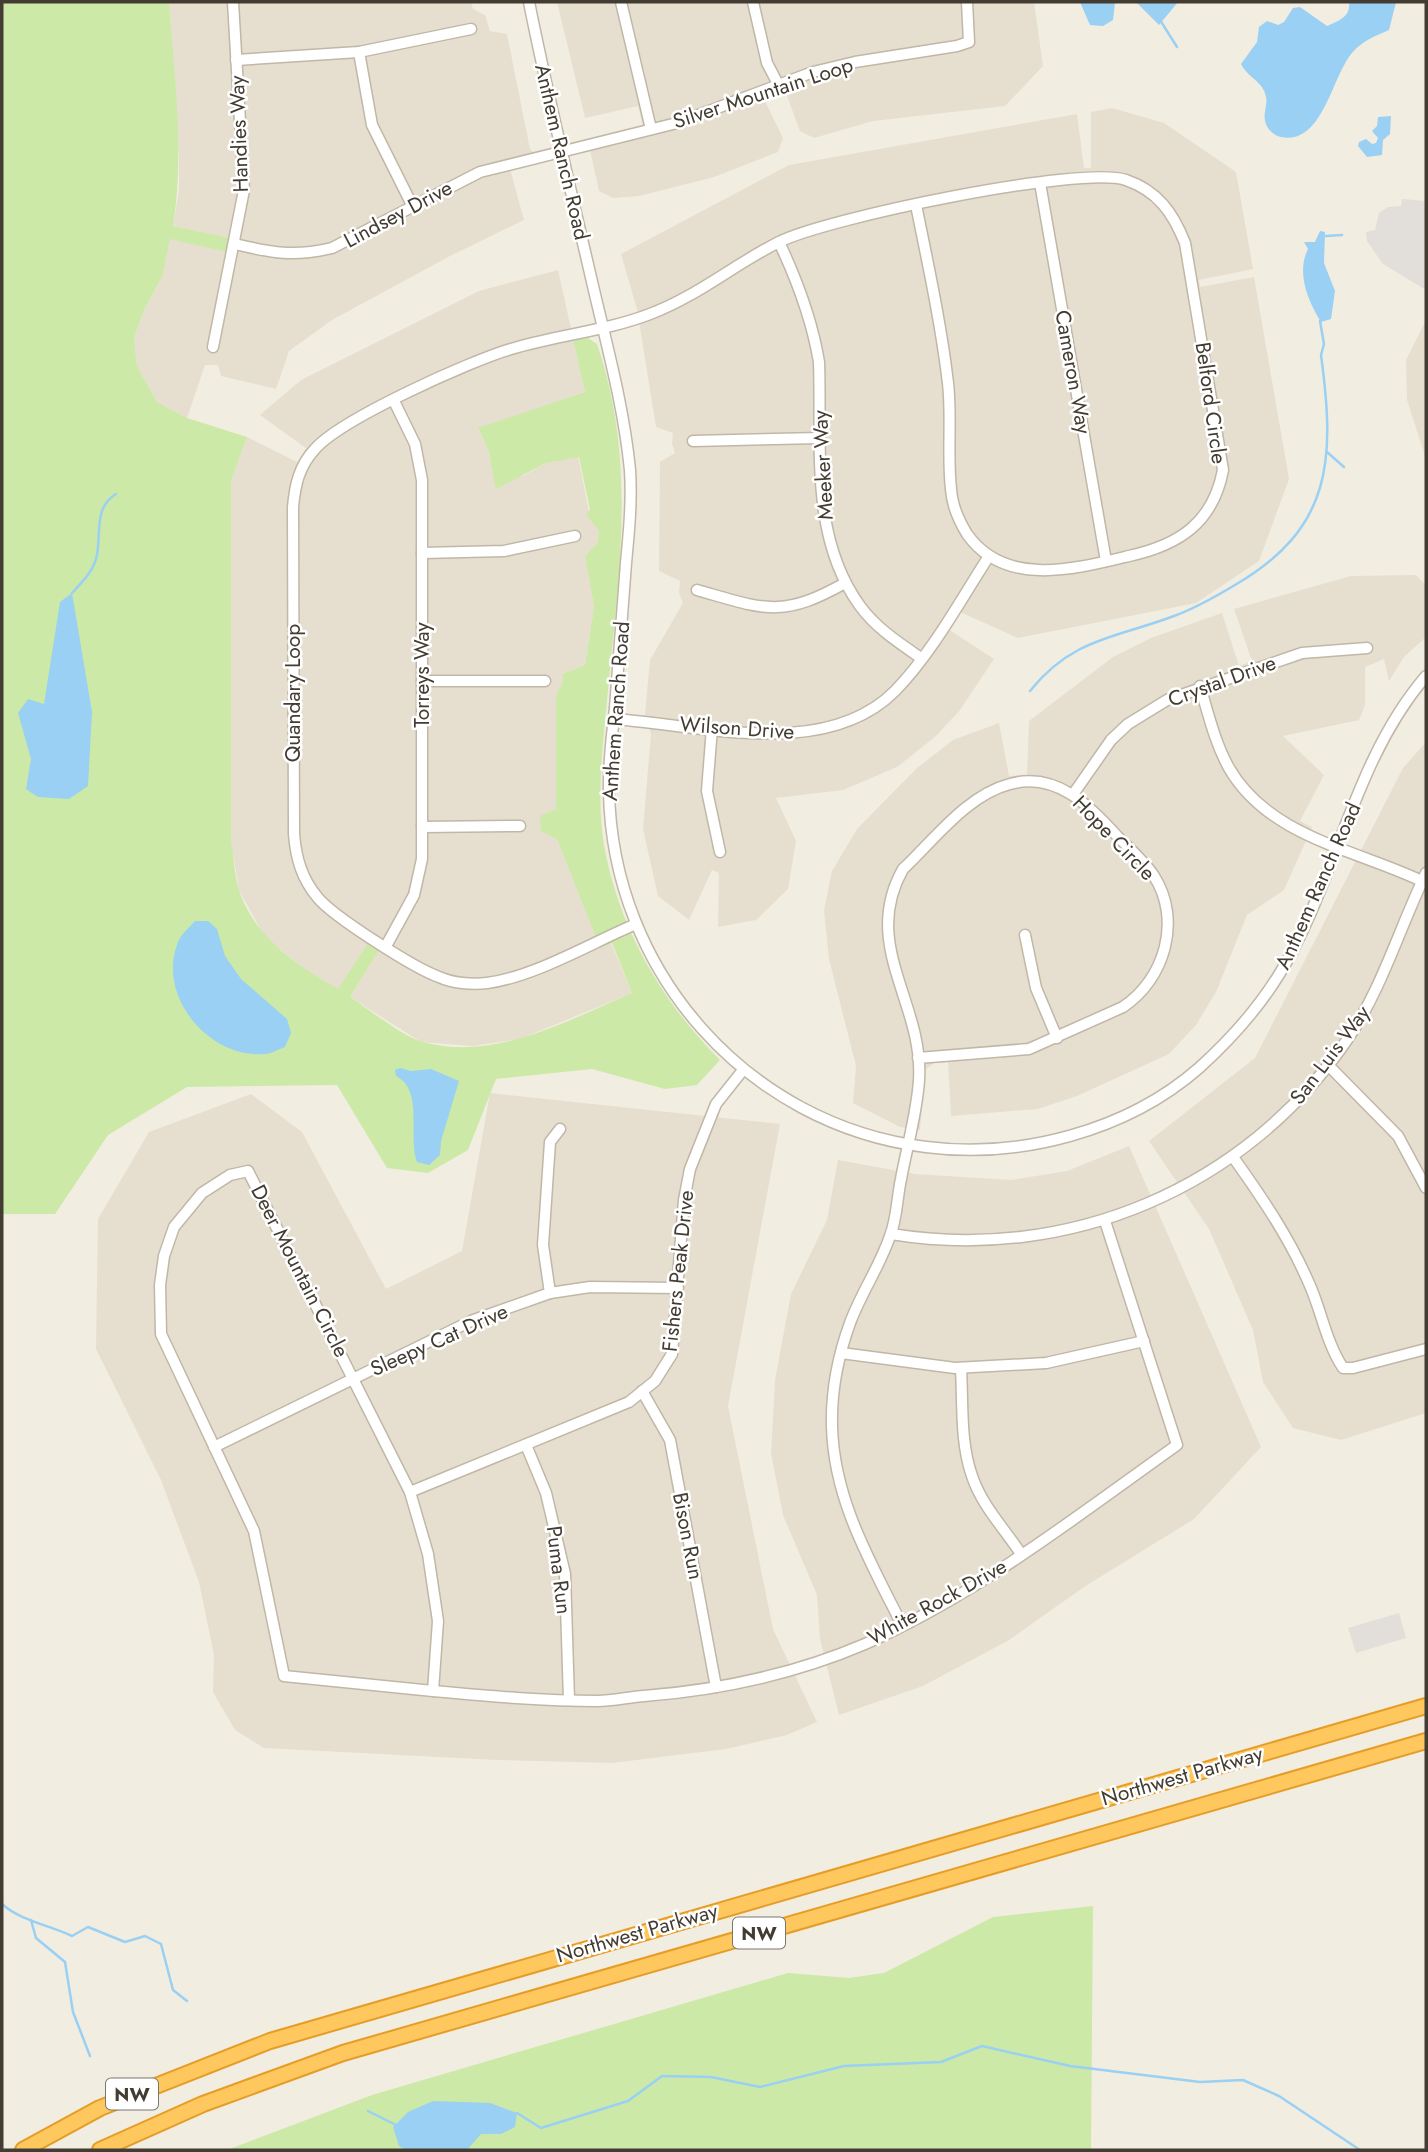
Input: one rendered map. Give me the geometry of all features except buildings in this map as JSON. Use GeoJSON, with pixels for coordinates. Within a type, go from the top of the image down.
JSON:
{"type":"FeatureCollection","features":[{"type":"Feature","properties":{"kind":"highway","name":"Northwest Parkway"},"geometry":{"type":"LineString","coordinates":[[23,2150],[100,2108],[270,2042],[1426,1706]]}},
{"type":"Feature","properties":{"kind":"highway","name":"Northwest Parkway"},"geometry":{"type":"LineString","coordinates":[[100,2150],[214,2099],[354,2050],[1426,1741]]}},
{"type":"Feature","properties":{"kind":"street","name":"Handies Way"},"geometry":{"type":"LineString","coordinates":[[213,347],[235,244],[244,180],[233,2]]}},
{"type":"Feature","properties":{"kind":"street","name":"Anthem Ranch Road"},"geometry":{"type":"LineString","coordinates":[[529,2],[626,438],[631,494],[608,784],[617,865],[636,924],[651,958],[671,990],[699,1026],[743,1070],[804,1109],[860,1132],[907,1144],[965,1150],[1039,1144],[1105,1124],[1152,1100],[1194,1072],[1241,1027],[1282,969],[1372,762],[1402,706],[1426,676]]}},
{"type":"Feature","properties":{"kind":"street"},"geometry":{"type":"LineString","coordinates":[[621,2],[651,129]]}},
{"type":"Feature","properties":{"kind":"street"},"geometry":{"type":"LineString","coordinates":[[753,2],[767,63],[778,84]]}},
{"type":"Feature","properties":{"kind":"street","name":"Silver Mountain Loop"},"geometry":{"type":"LineString","coordinates":[[560,151],[726,107],[778,84],[855,62],[946,49],[969,42],[967,2]]}},
{"type":"Feature","properties":{"kind":"street"},"geometry":{"type":"LineString","coordinates":[[236,60],[359,52],[471,29]]}},
{"type":"Feature","properties":{"kind":"street"},"geometry":{"type":"LineString","coordinates":[[359,52],[372,125],[413,207]]}},
{"type":"Feature","properties":{"kind":"street","name":"Lindsey Drive"},"geometry":{"type":"LineString","coordinates":[[235,244],[280,255],[308,254],[360,236],[480,172],[560,151]]}},
{"type":"Feature","properties":{"kind":"street","name":"Belford Circle"},"geometry":{"type":"LineString","coordinates":[[602,327],[649,315],[779,242],[843,219],[916,205],[1040,183],[1088,176],[1125,180],[1154,195],[1177,221],[1185,243],[1223,470],[1219,489],[1203,519],[1191,532],[1159,549],[1043,572],[1010,566],[989,556],[974,543],[962,526],[951,491],[948,383],[916,205]]}},
{"type":"Feature","properties":{"kind":"street","name":"Cameron Way"},"geometry":{"type":"LineString","coordinates":[[1040,183],[1106,561]]}},
{"type":"Feature","properties":{"kind":"street","name":"Meeker Way"},"geometry":{"type":"LineString","coordinates":[[779,242],[800,291],[819,362],[825,525],[845,583],[873,621],[921,658]]}},
{"type":"Feature","properties":{"kind":"street","name":"Quandary Loop"},"geometry":{"type":"LineString","coordinates":[[602,327],[509,349],[394,401],[332,433],[314,450],[300,470],[293,507],[296,856],[304,878],[319,899],[340,918],[439,977],[484,984],[522,974],[636,924]]}},
{"type":"Feature","properties":{"kind":"street","name":"Torreys Way"},"geometry":{"type":"LineString","coordinates":[[386,946],[414,895],[420,877],[422,827],[420,460],[415,443],[394,401]]}},
{"type":"Feature","properties":{"kind":"street"},"geometry":{"type":"LineString","coordinates":[[693,441],[820,438]]}},
{"type":"Feature","properties":{"kind":"street"},"geometry":{"type":"LineString","coordinates":[[422,553],[504,551],[575,536]]}},
{"type":"Feature","properties":{"kind":"street","name":"Wilson Drive"},"geometry":{"type":"LineString","coordinates":[[614,719],[786,734],[840,725],[884,700],[921,658],[989,556]]}},
{"type":"Feature","properties":{"kind":"street"},"geometry":{"type":"LineString","coordinates":[[697,590],[770,609],[799,605],[845,583]]}},
{"type":"Feature","properties":{"kind":"street","name":"Crystal Drive"},"geometry":{"type":"LineString","coordinates":[[1074,793],[1096,758],[1128,724],[1167,699],[1302,653],[1367,648]]}},
{"type":"Feature","properties":{"kind":"street"},"geometry":{"type":"LineString","coordinates":[[422,681],[545,681]]}},
{"type":"Feature","properties":{"kind":"street"},"geometry":{"type":"LineString","coordinates":[[1200,686],[1227,765],[1253,801],[1291,826],[1425,879]]}},
{"type":"Feature","properties":{"kind":"street"},"geometry":{"type":"LineString","coordinates":[[712,728],[707,792],[709,812],[720,852]]}},
{"type":"Feature","properties":{"kind":"street","name":"Hope Circle"},"geometry":{"type":"LineString","coordinates":[[902,1625],[851,1524],[836,1467],[831,1425],[836,1367],[850,1321],[891,1234],[916,1102],[918,1058],[886,936],[890,899],[902,869],[976,800],[993,790],[1023,782],[1074,793],[1154,875],[1164,895],[1168,930],[1166,948],[1154,977],[1136,999],[1057,1038],[1015,1051],[918,1058]]}},
{"type":"Feature","properties":{"kind":"street"},"geometry":{"type":"LineString","coordinates":[[422,827],[520,826]]}},
{"type":"Feature","properties":{"kind":"street","name":"San Luis Way"},"geometry":{"type":"LineString","coordinates":[[891,1234],[962,1242],[1042,1236],[1105,1221],[1158,1200],[1209,1175],[1285,1115],[1328,1065],[1374,994],[1425,879]]}},
{"type":"Feature","properties":{"kind":"street"},"geometry":{"type":"LineString","coordinates":[[1025,935],[1036,988],[1057,1038]]}},
{"type":"Feature","properties":{"kind":"street"},"geometry":{"type":"LineString","coordinates":[[1328,1065],[1398,1136],[1426,1188]]}},
{"type":"Feature","properties":{"kind":"street","name":"Fishers Peak Drive"},"geometry":{"type":"LineString","coordinates":[[410,1492],[629,1402],[655,1381],[672,1354],[684,1200],[695,1150],[716,1104],[743,1070]]}},
{"type":"Feature","properties":{"kind":"street"},"geometry":{"type":"LineString","coordinates":[[550,1293],[543,1245],[550,1142],[560,1129]]}},
{"type":"Feature","properties":{"kind":"street"},"geometry":{"type":"LineString","coordinates":[[1233,1157],[1282,1226],[1311,1288],[1335,1355],[1343,1368],[1353,1368],[1426,1349]]}},
{"type":"Feature","properties":{"kind":"street","name":"Deer Mountain Circle"},"geometry":{"type":"LineString","coordinates":[[248,1171],[355,1378],[410,1492],[429,1557],[438,1621],[433,1691],[284,1676],[254,1531],[161,1334],[160,1285],[164,1256],[174,1227],[202,1193],[230,1175],[248,1171]]}},
{"type":"Feature","properties":{"kind":"street","name":"White Rock Drive"},"geometry":{"type":"LineString","coordinates":[[433,1691],[599,1701],[716,1687],[815,1663],[902,1625],[1021,1554],[1177,1445],[1105,1221]]}},
{"type":"Feature","properties":{"kind":"street","name":"Sleepy Cat Drive"},"geometry":{"type":"LineString","coordinates":[[214,1447],[471,1321],[550,1293],[590,1287],[678,1288]]}},
{"type":"Feature","properties":{"kind":"street"},"geometry":{"type":"LineString","coordinates":[[841,1353],[961,1368],[1046,1363],[1144,1341]]}},
{"type":"Feature","properties":{"kind":"street"},"geometry":{"type":"LineString","coordinates":[[961,1368],[965,1447],[972,1477],[990,1511],[1021,1554]]}},
{"type":"Feature","properties":{"kind":"street","name":"Bison Run"},"geometry":{"type":"LineString","coordinates":[[642,1391],[670,1440],[716,1687]]}},
{"type":"Feature","properties":{"kind":"street","name":"Puma Run"},"geometry":{"type":"LineString","coordinates":[[526,1445],[546,1493],[561,1550],[565,1574],[569,1700]]}},
{"type":"Feature","properties":{"kind":"shaded area"},"geometry":{"type":"Polygon","coordinates":[[[169,2],[471,2],[473,9],[485,15],[490,31],[507,34],[530,149],[542,161],[510,169],[524,220],[450,256],[332,320],[289,351],[276,389],[221,376],[218,365],[205,365],[187,418],[157,402],[137,366],[134,338],[144,310],[163,275],[170,238],[226,252],[229,238],[173,226],[179,190],[179,155],[169,2]]]}},
{"type":"Feature","properties":{"kind":"shaded area"},"geometry":{"type":"Polygon","coordinates":[[[557,2],[1034,2],[1043,66],[1005,106],[873,121],[814,138],[800,131],[784,88],[763,97],[783,138],[778,152],[714,177],[639,196],[613,198],[599,191],[590,150],[645,136],[638,106],[585,118],[557,2]]]}},
{"type":"Feature","properties":{"kind":"shaded area"},"geometry":{"type":"Polygon","coordinates":[[[1112,108],[1164,123],[1236,172],[1253,269],[1199,280],[1200,287],[1254,277],[1289,479],[1259,561],[1196,603],[1018,638],[960,612],[948,629],[994,659],[960,710],[935,737],[897,767],[843,790],[776,798],[796,841],[788,889],[756,920],[718,927],[719,873],[712,870],[689,920],[658,896],[643,829],[651,734],[645,714],[650,660],[683,603],[679,593],[680,581],[659,571],[660,462],[675,453],[673,433],[656,427],[637,309],[621,254],[789,165],[1077,114],[1084,168],[1091,168],[1091,112],[1112,108]]]}},
{"type":"Feature","properties":{"kind":"shaded area"},"geometry":{"type":"Polygon","coordinates":[[[1402,199],[1426,201],[1426,290],[1383,264],[1367,241],[1366,232],[1375,230],[1379,213],[1388,207],[1401,206],[1402,199]]]}},
{"type":"Feature","properties":{"kind":"shaded area"},"geometry":{"type":"Polygon","coordinates":[[[558,270],[585,392],[478,429],[489,452],[523,476],[546,463],[578,456],[590,517],[599,531],[597,543],[585,556],[594,607],[585,665],[562,674],[563,681],[556,696],[556,809],[542,819],[542,829],[557,839],[600,947],[611,943],[632,993],[520,1039],[473,1046],[421,1042],[350,997],[379,950],[338,990],[303,968],[264,936],[239,890],[231,841],[231,481],[247,437],[297,462],[306,448],[260,415],[301,380],[479,291],[558,270]]]}},
{"type":"Feature","properties":{"kind":"shaded area"},"geometry":{"type":"Polygon","coordinates":[[[1426,320],[1426,459],[1407,400],[1406,360],[1426,320]]]}},
{"type":"Feature","properties":{"kind":"shaded area"},"geometry":{"type":"Polygon","coordinates":[[[1416,575],[1426,585],[1426,637],[1404,657],[1389,681],[1384,659],[1365,667],[1365,705],[1359,720],[1283,736],[1324,775],[1300,821],[1312,827],[1284,890],[1247,915],[1216,992],[1196,1025],[1169,1054],[1077,1096],[1038,1109],[951,1116],[948,1062],[934,1063],[925,1070],[920,1130],[900,1127],[853,1103],[856,1066],[829,959],[824,910],[832,871],[857,829],[917,768],[953,740],[999,723],[1009,776],[1027,775],[1029,721],[1113,657],[1151,638],[1222,613],[1239,666],[1252,661],[1234,609],[1351,576],[1416,575]]]}},
{"type":"Feature","properties":{"kind":"shaded area"},"geometry":{"type":"Polygon","coordinates":[[[1426,742],[1426,1413],[1341,1440],[1293,1428],[1263,1382],[1253,1330],[1209,1229],[1149,1141],[1255,1058],[1403,768],[1426,742]]]}},
{"type":"Feature","properties":{"kind":"shaded area"},"geometry":{"type":"Polygon","coordinates":[[[490,1093],[780,1124],[728,1406],[773,1629],[817,1722],[787,1735],[726,1749],[612,1763],[497,1760],[264,1748],[235,1730],[213,1692],[214,1655],[199,1582],[161,1480],[96,1349],[98,1219],[149,1132],[251,1094],[302,1132],[386,1289],[462,1251],[490,1093]]]}},
{"type":"Feature","properties":{"kind":"shaded area"},"geometry":{"type":"Polygon","coordinates":[[[1129,1146],[1261,1447],[1194,1519],[1084,1587],[1009,1640],[923,1686],[839,1715],[820,1639],[817,1595],[783,1515],[771,1453],[775,1380],[791,1294],[827,1220],[838,1160],[915,1174],[1011,1180],[1067,1171],[1129,1146]]]}},
{"type":"Feature","properties":{"kind":"shaded area"},"geometry":{"type":"Polygon","coordinates":[[[1399,1613],[1406,1638],[1356,1653],[1348,1628],[1399,1613]]]}},
{"type":"Feature","properties":{"kind":"green space"},"geometry":{"type":"Polygon","coordinates":[[[2,2],[169,2],[178,142],[173,226],[230,238],[226,252],[170,239],[163,275],[144,310],[134,338],[137,366],[157,402],[187,418],[247,437],[231,481],[231,840],[237,884],[246,907],[266,936],[293,960],[338,989],[368,943],[379,950],[350,997],[396,1029],[423,1042],[450,1047],[477,1047],[504,1042],[557,1026],[632,993],[612,943],[600,948],[557,839],[541,831],[540,816],[556,809],[556,696],[563,681],[562,674],[585,665],[594,607],[585,556],[597,543],[599,531],[586,514],[590,510],[579,457],[546,463],[496,489],[489,452],[478,428],[585,392],[573,339],[588,338],[597,344],[610,389],[617,433],[622,522],[603,741],[603,840],[614,888],[624,916],[649,968],[682,1016],[720,1060],[697,1085],[665,1089],[592,1069],[496,1079],[468,1150],[428,1173],[387,1168],[337,1085],[187,1087],[108,1135],[55,1214],[2,1214],[2,2]]]}},
{"type":"Feature","properties":{"kind":"green space"},"geometry":{"type":"Polygon","coordinates":[[[1093,1906],[1091,2150],[227,2150],[372,2095],[788,1973],[849,1978],[884,1973],[993,1917],[1093,1906]]]}},
{"type":"Feature","properties":{"kind":"water"},"geometry":{"type":"Polygon","coordinates":[[[1080,2],[1115,2],[1113,20],[1103,26],[1090,25],[1080,2]]]}},
{"type":"Feature","properties":{"kind":"water"},"geometry":{"type":"Polygon","coordinates":[[[1136,2],[1178,2],[1159,25],[1136,2]]]}},
{"type":"Feature","properties":{"kind":"water"},"geometry":{"type":"Polygon","coordinates":[[[1349,2],[1396,2],[1389,30],[1364,42],[1352,53],[1316,121],[1307,131],[1295,137],[1276,135],[1268,128],[1265,120],[1265,92],[1241,64],[1257,42],[1259,27],[1267,21],[1278,25],[1284,22],[1293,8],[1300,7],[1327,26],[1346,15],[1349,2]]]}},
{"type":"Feature","properties":{"kind":"water"},"geometry":{"type":"Polygon","coordinates":[[[1391,116],[1390,134],[1383,140],[1382,155],[1367,157],[1358,146],[1359,142],[1366,139],[1372,144],[1376,143],[1378,138],[1372,131],[1377,126],[1378,117],[1391,116]]]}},
{"type":"Feature","properties":{"kind":"water"},"geometry":{"type":"Polygon","coordinates":[[[1320,231],[1325,232],[1324,263],[1335,291],[1331,319],[1321,322],[1308,296],[1303,277],[1308,249],[1304,242],[1315,242],[1320,231]]]}},
{"type":"Feature","properties":{"kind":"water"},"geometry":{"type":"Polygon","coordinates":[[[72,593],[92,712],[88,786],[69,799],[38,797],[26,789],[31,759],[18,713],[28,699],[44,704],[60,602],[72,593]]]}},
{"type":"Feature","properties":{"kind":"water"},"geometry":{"type":"Polygon","coordinates":[[[195,921],[208,921],[217,929],[225,956],[241,979],[287,1019],[291,1033],[285,1047],[267,1054],[244,1053],[207,1035],[192,1020],[174,983],[173,963],[179,939],[195,921]]]}},
{"type":"Feature","properties":{"kind":"water"},"geometry":{"type":"Polygon","coordinates":[[[400,1068],[411,1071],[431,1069],[459,1081],[441,1141],[440,1155],[429,1165],[417,1162],[413,1102],[405,1083],[396,1076],[395,1070],[400,1068]]]}},
{"type":"Feature","properties":{"kind":"water"},"geometry":{"type":"Polygon","coordinates":[[[433,2101],[490,2103],[517,2113],[515,2127],[501,2134],[481,2134],[467,2150],[406,2150],[399,2146],[393,2127],[408,2112],[433,2101]]]}},
{"type":"Feature","properties":{"kind":"waterway"},"geometry":{"type":"LineString","coordinates":[[1160,20],[1177,47]]}},
{"type":"Feature","properties":{"kind":"waterway"},"geometry":{"type":"LineString","coordinates":[[1326,236],[1342,235]]}},
{"type":"Feature","properties":{"kind":"waterway"},"geometry":{"type":"LineString","coordinates":[[1030,691],[1046,673],[1079,650],[1205,602],[1267,563],[1292,540],[1309,515],[1320,488],[1326,458],[1327,427],[1321,355],[1324,344],[1320,321]]}},
{"type":"Feature","properties":{"kind":"waterway"},"geometry":{"type":"LineString","coordinates":[[1327,452],[1344,467]]}},
{"type":"Feature","properties":{"kind":"waterway"},"geometry":{"type":"LineString","coordinates":[[72,593],[93,566],[97,555],[101,513],[109,499],[116,494]]}},
{"type":"Feature","properties":{"kind":"waterway"},"geometry":{"type":"LineString","coordinates":[[2,1904],[26,1919],[72,1936],[88,1927],[125,1942],[145,1936],[161,1944],[173,1990],[187,2001]]}},
{"type":"Feature","properties":{"kind":"waterway"},"geometry":{"type":"LineString","coordinates":[[31,1920],[36,1938],[65,1962],[73,2012],[90,2056]]}},
{"type":"Feature","properties":{"kind":"waterway"},"geometry":{"type":"LineString","coordinates":[[517,2113],[541,2128],[628,2101],[662,2076],[711,2077],[760,2087],[844,2066],[941,2062],[982,2046],[1070,2066],[1200,2082],[1243,2080],[1279,2096],[1360,2150]]}},
{"type":"Feature","properties":{"kind":"waterway"},"geometry":{"type":"LineString","coordinates":[[368,2111],[396,2125]]}}]}
